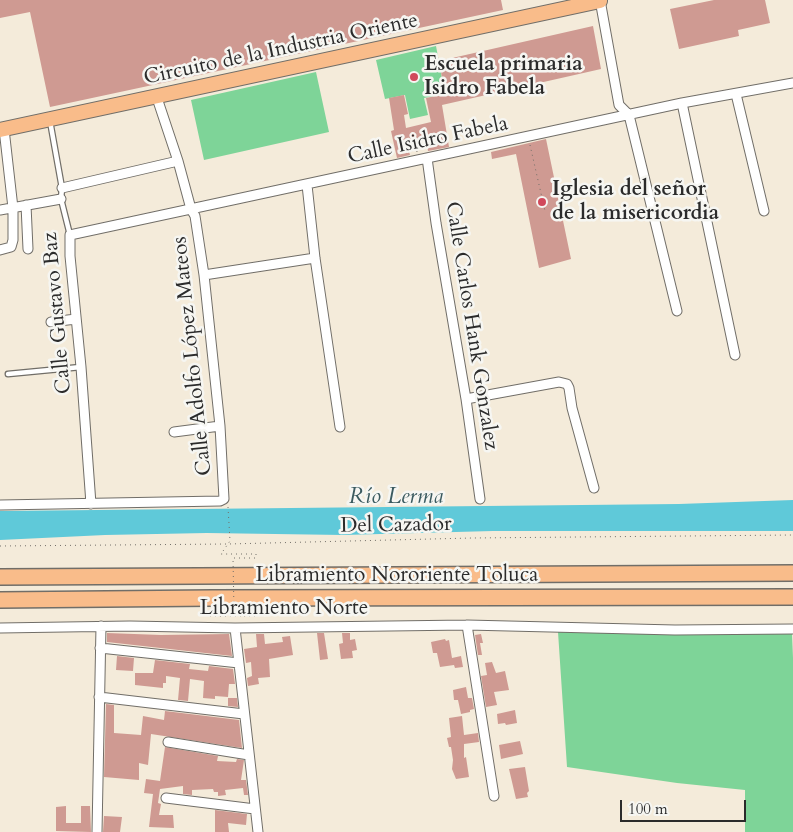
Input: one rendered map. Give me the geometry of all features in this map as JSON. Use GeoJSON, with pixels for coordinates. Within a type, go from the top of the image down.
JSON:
{"type":"FeatureCollection","features":[{"type":"Feature","properties":{"kind":"highway","name":"Circuito de la Industria Oriente"},"geometry":{"type":"LineString","coordinates":[[2,130],[157,98],[602,0]]}},
{"type":"Feature","properties":{"kind":"highway","name":"Libramiento Nororiente Toluca"},"geometry":{"type":"LineString","coordinates":[[0,577],[793,574]]}},
{"type":"Feature","properties":{"kind":"highway","name":"Libramiento Nororiente Toluca"},"geometry":{"type":"LineString","coordinates":[[0,600],[793,597]]}},
{"type":"Feature","properties":{"kind":"street"},"geometry":{"type":"LineString","coordinates":[[602,0],[619,105],[629,116],[676,311]]}},
{"type":"Feature","properties":{"kind":"street","name":"Calle Isidro Fabela"},"geometry":{"type":"LineString","coordinates":[[70,235],[629,116],[682,103],[793,83]]}},
{"type":"Feature","properties":{"kind":"street"},"geometry":{"type":"LineString","coordinates":[[736,94],[764,211]]}},
{"type":"Feature","properties":{"kind":"street","name":"Calle Adolfo López Mateos"},"geometry":{"type":"LineString","coordinates":[[157,98],[178,161],[191,209],[195,216],[204,275],[226,502]]}},
{"type":"Feature","properties":{"kind":"street"},"geometry":{"type":"LineString","coordinates":[[682,103],[734,356]]}},
{"type":"Feature","properties":{"kind":"street"},"geometry":{"type":"LineString","coordinates":[[0,250],[8,248],[12,244],[13,208],[2,130]]}},
{"type":"Feature","properties":{"kind":"street","name":"Calle Carlos Hank Gonzalez"},"geometry":{"type":"LineString","coordinates":[[427,158],[480,499]]}},
{"type":"Feature","properties":{"kind":"street"},"geometry":{"type":"LineString","coordinates":[[62,188],[178,161]]}},
{"type":"Feature","properties":{"kind":"street"},"geometry":{"type":"LineString","coordinates":[[307,185],[315,258],[340,426]]}},
{"type":"Feature","properties":{"kind":"street"},"geometry":{"type":"LineString","coordinates":[[0,210],[61,199]]}},
{"type":"Feature","properties":{"kind":"street"},"geometry":{"type":"LineString","coordinates":[[26,205],[28,249]]}},
{"type":"Feature","properties":{"kind":"street","name":"Calle Gustavo Baz"},"geometry":{"type":"LineString","coordinates":[[70,235],[70,256],[81,367],[91,504]]}},
{"type":"Feature","properties":{"kind":"street"},"geometry":{"type":"LineString","coordinates":[[204,275],[315,258]]}},
{"type":"Feature","properties":{"kind":"street"},"geometry":{"type":"LineString","coordinates":[[51,322],[76,319]]}},
{"type":"Feature","properties":{"kind":"street"},"geometry":{"type":"LineString","coordinates":[[466,400],[559,382],[567,384],[594,488]]}},
{"type":"Feature","properties":{"kind":"street"},"geometry":{"type":"LineString","coordinates":[[174,432],[220,426]]}},
{"type":"Feature","properties":{"kind":"street"},"geometry":{"type":"LineString","coordinates":[[0,505],[226,502]]}},
{"type":"Feature","properties":{"kind":"street"},"geometry":{"type":"LineString","coordinates":[[467,625],[494,796]]}},
{"type":"Feature","properties":{"kind":"street","name":"Libramiento Norte"},"geometry":{"type":"LineString","coordinates":[[0,628],[101,626],[235,628],[467,625],[675,630],[793,629]]}},
{"type":"Feature","properties":{"kind":"street"},"geometry":{"type":"LineString","coordinates":[[97,832],[101,626]]}},
{"type":"Feature","properties":{"kind":"street"},"geometry":{"type":"LineString","coordinates":[[235,628],[258,832]]}},
{"type":"Feature","properties":{"kind":"street"},"geometry":{"type":"LineString","coordinates":[[100,648],[239,663]]}},
{"type":"Feature","properties":{"kind":"street"},"geometry":{"type":"LineString","coordinates":[[99,697],[244,714]]}},
{"type":"Feature","properties":{"kind":"street"},"geometry":{"type":"LineString","coordinates":[[168,742],[249,755]]}},
{"type":"Feature","properties":{"kind":"street"},"geometry":{"type":"LineString","coordinates":[[166,798],[255,809]]}},
{"type":"Feature","properties":{"kind":"lane","name":"Calle Gustavo Baz"},"geometry":{"type":"LineString","coordinates":[[50,120],[62,188],[61,199],[70,235]]}},
{"type":"Feature","properties":{"kind":"lane"},"geometry":{"type":"LineString","coordinates":[[8,374],[81,367]]}},
{"type":"Feature","properties":{"kind":"path"},"geometry":{"type":"LineString","coordinates":[[528,136],[545,211]]}},
{"type":"Feature","properties":{"kind":"path"},"geometry":{"type":"LineString","coordinates":[[226,502],[230,541],[221,554],[256,554],[256,558],[233,558],[234,612],[209,613],[210,616],[244,616]]}},
{"type":"Feature","properties":{"kind":"path","name":"Del Cazador"},"geometry":{"type":"LineString","coordinates":[[0,546],[793,535]]}},
{"type":"Feature","properties":{"kind":"green space"},"geometry":{"type":"Polygon","coordinates":[[[436,46],[445,94],[424,98],[428,115],[410,119],[405,95],[385,99],[376,60],[436,46]]]}},
{"type":"Feature","properties":{"kind":"green space"},"geometry":{"type":"Polygon","coordinates":[[[316,72],[329,132],[204,160],[191,100],[316,72]]]}},
{"type":"Feature","properties":{"kind":"green space"},"geometry":{"type":"Polygon","coordinates":[[[558,632],[792,634],[793,832],[745,832],[745,790],[677,783],[567,767],[558,632]]]}},
{"type":"Feature","properties":{"kind":"water"},"geometry":{"type":"Polygon","coordinates":[[[793,500],[793,531],[493,531],[343,535],[207,533],[0,540],[0,511],[679,504],[793,500]]]}},
{"type":"Feature","properties":{"kind":"building"},"geometry":{"type":"Polygon","coordinates":[[[0,0],[501,0],[503,10],[50,107],[30,12],[0,18],[0,0]]]}},
{"type":"Feature","properties":{"kind":"building"},"geometry":{"type":"Polygon","coordinates":[[[714,0],[765,0],[770,23],[738,30],[739,36],[679,49],[670,9],[714,0]]]}},
{"type":"Feature","properties":{"kind":"building"},"geometry":{"type":"Polygon","coordinates":[[[593,26],[601,69],[442,105],[449,147],[428,151],[426,140],[407,144],[410,155],[397,158],[391,131],[394,130],[389,98],[404,95],[408,114],[404,115],[406,128],[431,122],[426,98],[445,94],[439,61],[593,26]]]}},
{"type":"Feature","properties":{"kind":"building","name":"Iglesia del señor de la misericordia"},"geometry":{"type":"Polygon","coordinates":[[[546,139],[571,259],[539,268],[516,154],[492,159],[491,152],[546,139]]]}},
{"type":"Feature","properties":{"kind":"building"},"geometry":{"type":"Polygon","coordinates":[[[107,633],[161,635],[229,634],[232,656],[107,642],[107,633]]]}},
{"type":"Feature","properties":{"kind":"building"},"geometry":{"type":"Polygon","coordinates":[[[317,633],[324,633],[328,659],[320,660],[317,633]]]}},
{"type":"Feature","properties":{"kind":"building"},"geometry":{"type":"Polygon","coordinates":[[[342,633],[350,633],[350,640],[355,639],[357,650],[352,651],[353,658],[341,659],[339,644],[343,643],[342,633]]]}},
{"type":"Feature","properties":{"kind":"building"},"geometry":{"type":"Polygon","coordinates":[[[256,634],[264,634],[265,644],[283,642],[282,637],[290,636],[293,655],[269,659],[270,677],[258,678],[259,684],[248,686],[247,678],[252,676],[251,662],[246,663],[244,649],[257,647],[256,634]]]}},
{"type":"Feature","properties":{"kind":"building"},"geometry":{"type":"Polygon","coordinates":[[[481,634],[483,643],[480,643],[482,655],[478,655],[475,635],[481,634]]]}},
{"type":"Feature","properties":{"kind":"building"},"geometry":{"type":"Polygon","coordinates":[[[445,639],[446,641],[449,640],[452,658],[461,656],[463,667],[455,668],[454,665],[440,667],[437,653],[433,653],[431,642],[445,639]]]}},
{"type":"Feature","properties":{"kind":"building"},"geometry":{"type":"Polygon","coordinates":[[[117,656],[134,658],[133,671],[116,670],[117,656]]]}},
{"type":"Feature","properties":{"kind":"building"},"geometry":{"type":"Polygon","coordinates":[[[155,660],[190,664],[189,669],[208,671],[209,666],[233,669],[235,684],[229,684],[228,697],[215,696],[215,699],[203,698],[204,681],[190,679],[188,701],[178,700],[180,678],[166,676],[166,683],[163,683],[163,688],[135,685],[135,673],[153,673],[155,660]]]}},
{"type":"Feature","properties":{"kind":"building"},"geometry":{"type":"Polygon","coordinates":[[[492,662],[496,673],[505,671],[509,690],[494,692],[497,705],[486,707],[481,676],[487,675],[485,663],[492,662]]]}},
{"type":"Feature","properties":{"kind":"building"},"geometry":{"type":"Polygon","coordinates":[[[466,687],[468,698],[472,698],[474,709],[461,714],[458,700],[454,700],[453,690],[466,687]]]}},
{"type":"Feature","properties":{"kind":"building"},"geometry":{"type":"Polygon","coordinates":[[[228,698],[237,698],[238,707],[228,706],[228,698]]]}},
{"type":"Feature","properties":{"kind":"building"},"geometry":{"type":"Polygon","coordinates":[[[106,704],[114,705],[114,733],[141,735],[143,716],[164,720],[165,711],[239,720],[242,748],[151,734],[148,765],[139,763],[139,780],[104,777],[106,704]]]}},
{"type":"Feature","properties":{"kind":"building"},"geometry":{"type":"Polygon","coordinates":[[[515,710],[517,723],[498,724],[497,714],[515,710]]]}},
{"type":"Feature","properties":{"kind":"building"},"geometry":{"type":"Polygon","coordinates":[[[462,716],[464,735],[478,733],[479,742],[464,744],[464,758],[466,757],[469,777],[456,779],[452,769],[451,747],[449,747],[447,738],[451,737],[449,718],[462,716]]]}},
{"type":"Feature","properties":{"kind":"building"},"geometry":{"type":"Polygon","coordinates":[[[520,741],[523,754],[501,759],[499,745],[520,741]]]}},
{"type":"Feature","properties":{"kind":"building"},"geometry":{"type":"Polygon","coordinates":[[[165,747],[218,756],[217,761],[236,762],[237,759],[244,760],[241,780],[246,780],[248,795],[244,795],[243,788],[225,790],[226,795],[218,796],[218,792],[214,792],[213,789],[192,790],[192,795],[183,794],[183,786],[160,789],[158,803],[161,804],[159,815],[173,815],[174,828],[149,827],[153,794],[144,793],[146,779],[160,781],[165,747]]]}},
{"type":"Feature","properties":{"kind":"building"},"geometry":{"type":"Polygon","coordinates":[[[525,767],[529,791],[527,793],[528,797],[516,799],[509,769],[525,767]]]}},
{"type":"Feature","properties":{"kind":"building"},"geometry":{"type":"Polygon","coordinates":[[[66,806],[66,823],[81,823],[81,806],[90,806],[91,832],[56,831],[56,807],[66,806]]]}},
{"type":"Feature","properties":{"kind":"building"},"geometry":{"type":"Polygon","coordinates":[[[215,810],[247,814],[246,825],[228,823],[229,832],[215,832],[215,810]]]}},
{"type":"Feature","properties":{"kind":"building"},"geometry":{"type":"Polygon","coordinates":[[[104,816],[122,817],[120,832],[103,832],[104,816]]]}},
{"type":"Feature","properties":{"kind":"place","name":"Escuela primaria Isidro Fabela"},"geometry":{"type":"Point","coordinates":[414,77]}},
{"type":"Feature","properties":{"kind":"place","name":"Iglesia del señor de la misericordia"},"geometry":{"type":"Point","coordinates":[542,202]}},
{"type":"Feature","properties":{"kind":"water label","name":"Río Lerma"},"geometry":{"type":"Point","coordinates":[396,498]}}]}
